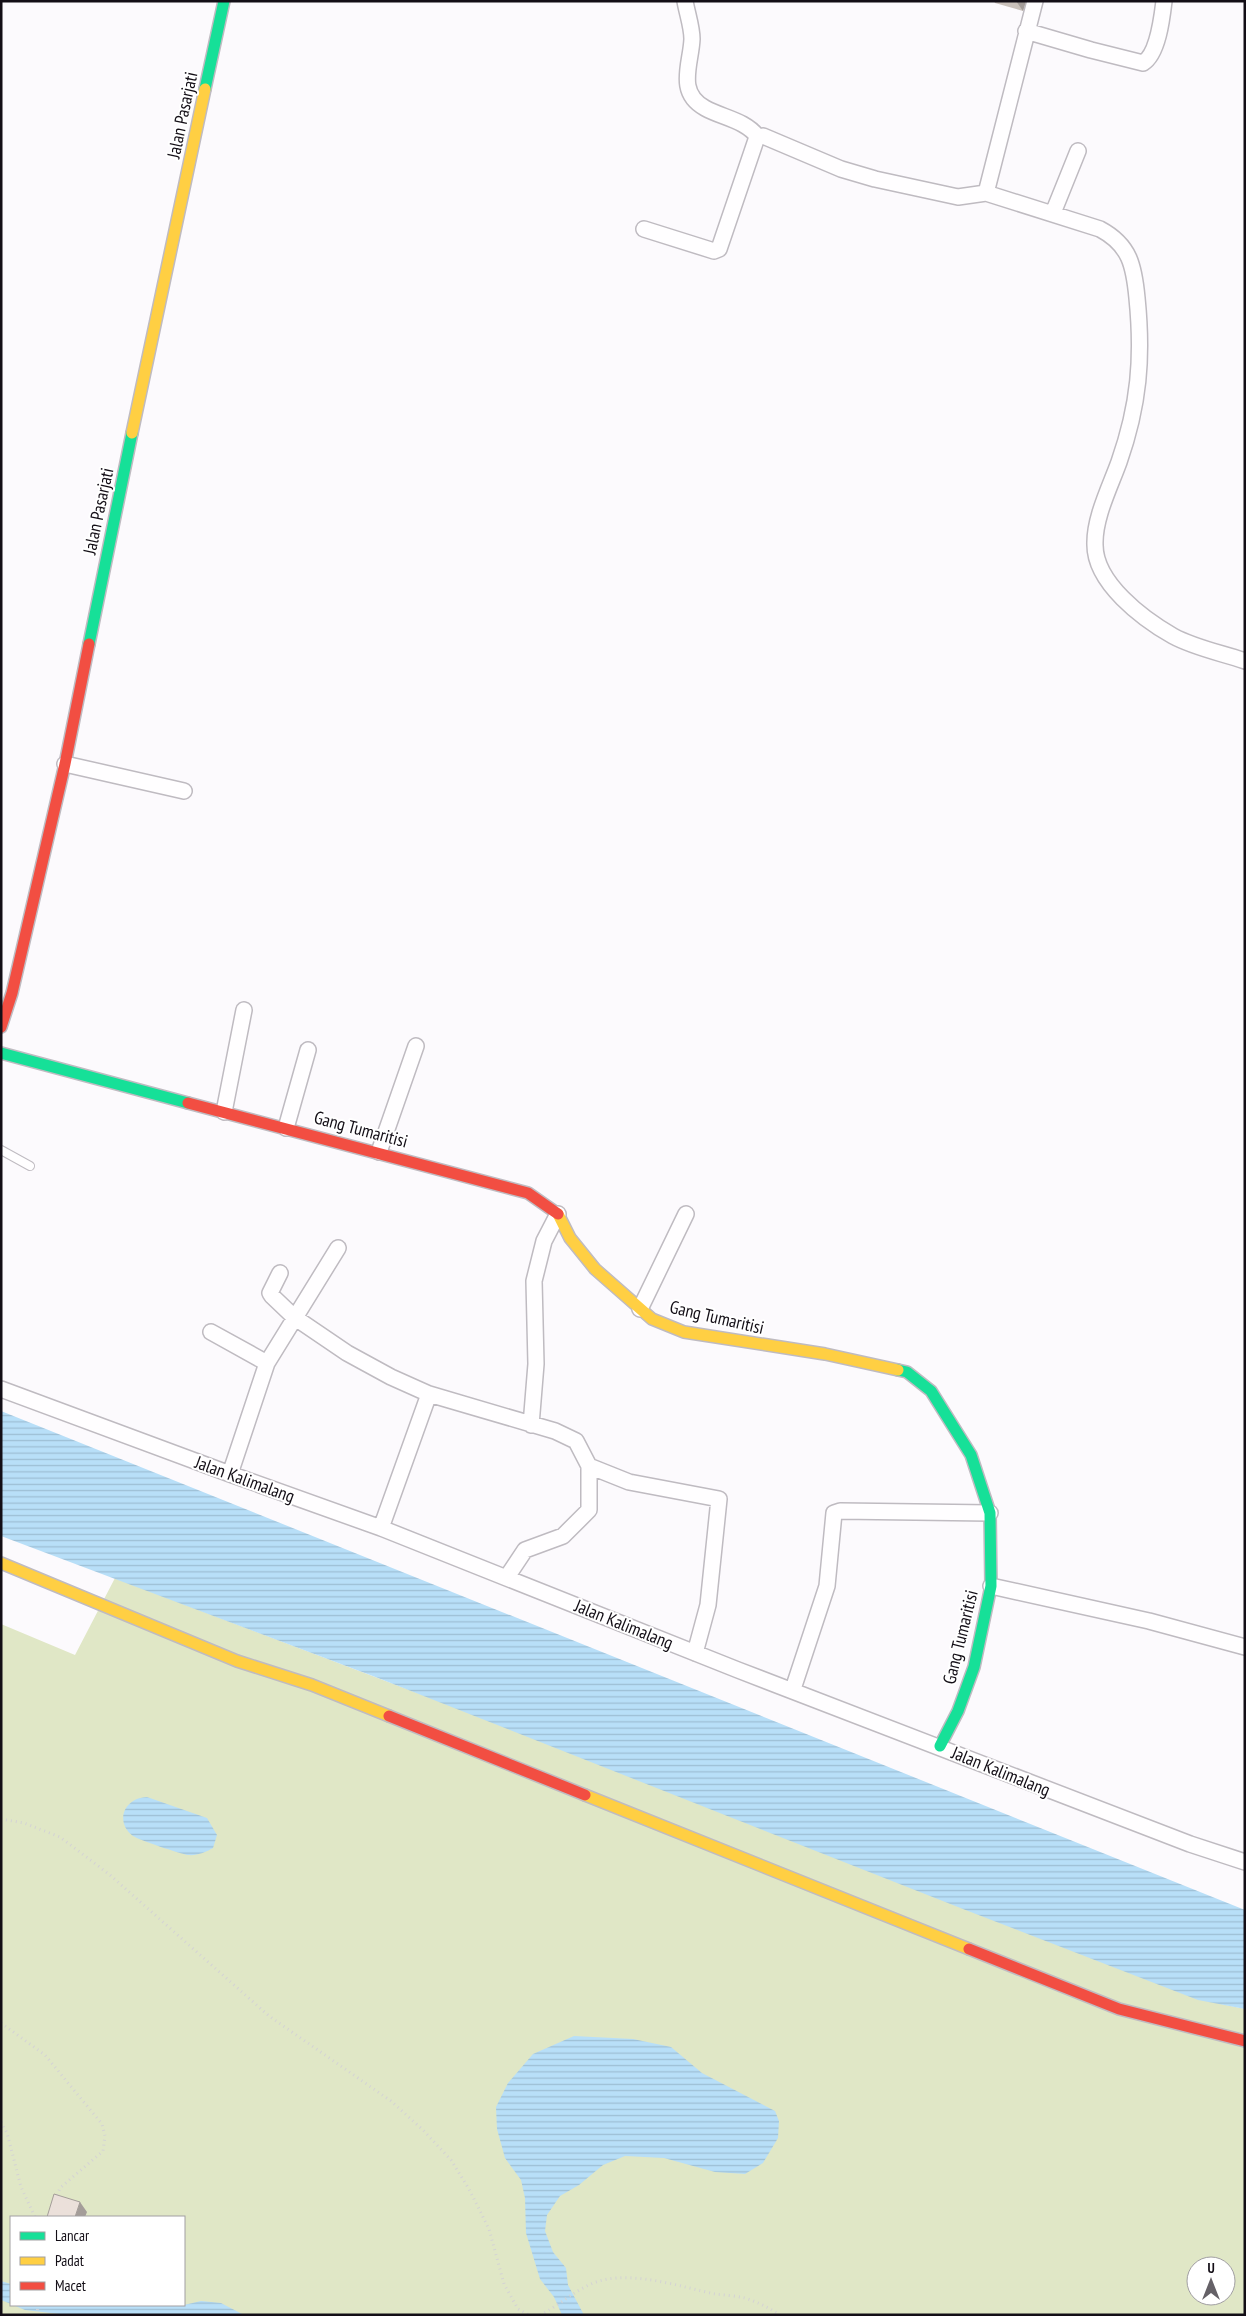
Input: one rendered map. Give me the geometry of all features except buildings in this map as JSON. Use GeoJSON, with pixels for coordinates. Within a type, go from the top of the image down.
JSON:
{"type":"FeatureCollection","features":[{"type":"Feature","properties":{"kind":"street","name":"Jalan Pasarjati"},"geometry":{"type":"LineString","coordinates":[[1,1027],[12,993],[65,764],[121,484],[224,1]]}},
{"type":"Feature","properties":{"kind":"street"},"geometry":{"type":"LineString","coordinates":[[685,1],[692,37],[686,76],[692,98],[705,108],[744,124],[758,137],[769,137],[840,168],[875,179],[958,197],[986,193],[1100,229],[1113,236],[1124,247],[1131,264],[1136,292],[1141,344],[1140,371],[1136,398],[1119,462],[1103,501],[1095,545],[1102,572],[1132,609],[1174,637],[1245,661]]}},
{"type":"Feature","properties":{"kind":"street"},"geometry":{"type":"LineString","coordinates":[[986,193],[1035,1]]}},
{"type":"Feature","properties":{"kind":"street"},"geometry":{"type":"LineString","coordinates":[[1026,31],[1143,63],[1151,56],[1160,26],[1164,1]]}},
{"type":"Feature","properties":{"kind":"street"},"geometry":{"type":"LineString","coordinates":[[644,229],[714,251],[720,249],[758,137]]}},
{"type":"Feature","properties":{"kind":"street"},"geometry":{"type":"LineString","coordinates":[[1053,213],[1078,151]]}},
{"type":"Feature","properties":{"kind":"street"},"geometry":{"type":"LineString","coordinates":[[65,764],[184,791]]}},
{"type":"Feature","properties":{"kind":"street"},"geometry":{"type":"LineString","coordinates":[[224,1112],[244,1010]]}},
{"type":"Feature","properties":{"kind":"street"},"geometry":{"type":"LineString","coordinates":[[379,1152],[416,1046]]}},
{"type":"Feature","properties":{"kind":"street"},"geometry":{"type":"LineString","coordinates":[[286,1128],[308,1050]]}},
{"type":"Feature","properties":{"kind":"street","name":"Gang Tumaritisi"},"geometry":{"type":"LineString","coordinates":[[1,1053],[528,1193],[548,1205],[558,1214],[570,1238],[595,1270],[652,1319],[684,1332],[756,1345],[826,1354],[907,1372],[915,1377],[932,1391],[971,1455],[990,1513],[991,1586],[974,1667],[961,1704],[940,1746]]}},
{"type":"Feature","properties":{"kind":"street"},"geometry":{"type":"LineString","coordinates":[[531,1425],[536,1364],[534,1281],[544,1241],[558,1214]]}},
{"type":"Feature","properties":{"kind":"street"},"geometry":{"type":"LineString","coordinates":[[640,1309],[686,1214]]}},
{"type":"Feature","properties":{"kind":"street"},"geometry":{"type":"LineString","coordinates":[[230,1474],[267,1363],[338,1248]]}},
{"type":"Feature","properties":{"kind":"street"},"geometry":{"type":"LineString","coordinates":[[280,1273],[270,1293],[294,1317],[347,1353],[429,1394],[555,1431],[576,1441],[589,1466],[589,1510],[563,1536],[525,1550],[507,1577]]}},
{"type":"Feature","properties":{"kind":"street"},"geometry":{"type":"LineString","coordinates":[[211,1332],[267,1363]]}},
{"type":"Feature","properties":{"kind":"street","name":"Jalan Kalimalang"},"geometry":{"type":"LineString","coordinates":[[1,1389],[381,1528],[695,1653],[1190,1844],[1245,1862]]}},
{"type":"Feature","properties":{"kind":"street"},"geometry":{"type":"LineString","coordinates":[[381,1528],[429,1394]]}},
{"type":"Feature","properties":{"kind":"street"},"geometry":{"type":"LineString","coordinates":[[589,1466],[629,1482],[718,1499],[708,1605],[695,1653]]}},
{"type":"Feature","properties":{"kind":"street"},"geometry":{"type":"LineString","coordinates":[[793,1690],[827,1586],[834,1513],[840,1510],[990,1513]]}},
{"type":"Feature","properties":{"kind":"street"},"geometry":{"type":"LineString","coordinates":[[1,1563],[237,1661],[312,1685],[616,1806],[1047,1980],[1082,1997],[1245,2041]]}},
{"type":"Feature","properties":{"kind":"street"},"geometry":{"type":"LineString","coordinates":[[991,1586],[1148,1622],[1245,1647]]}},
{"type":"Feature","properties":{"kind":"lane"},"geometry":{"type":"LineString","coordinates":[[1,1150],[30,1166]]}},
{"type":"Feature","properties":{"kind":"path"},"geometry":{"type":"LineString","coordinates":[[1,1819],[24,1823],[60,1837],[110,1875],[270,2016],[392,2101],[423,2130],[451,2160],[469,2188],[489,2229],[504,2284],[515,2304],[529,2315]]}},
{"type":"Feature","properties":{"kind":"path"},"geometry":{"type":"LineString","coordinates":[[1,2022],[45,2055],[102,2124],[105,2136],[103,2151],[60,2188],[54,2204]]}},
{"type":"Feature","properties":{"kind":"path"},"geometry":{"type":"LineString","coordinates":[[1,2122],[7,2133],[21,2187],[35,2216]]}},
{"type":"Feature","properties":{"kind":"path"},"geometry":{"type":"LineString","coordinates":[[540,2315],[552,2310],[579,2289],[601,2280],[617,2278],[658,2282],[745,2298],[763,2304],[780,2315]]}},
{"type":"Feature","properties":{"kind":"green space"},"geometry":{"type":"Polygon","coordinates":[[[115,1578],[596,1761],[1198,1999],[1245,2009],[1245,2315],[1,2315],[1,1624],[75,1655],[115,1578]]]}},
{"type":"Feature","properties":{"kind":"water"},"geometry":{"type":"Polygon","coordinates":[[[1,1411],[1245,1910],[1245,2009],[1198,2000],[378,1678],[1,1536],[1,1411]]]}},
{"type":"Feature","properties":{"kind":"water"},"geometry":{"type":"Polygon","coordinates":[[[147,1797],[207,1818],[217,1835],[213,1848],[195,1855],[188,1855],[160,1847],[133,1836],[124,1825],[124,1812],[132,1802],[139,1798],[147,1797]]]}},
{"type":"Feature","properties":{"kind":"water"},"geometry":{"type":"Polygon","coordinates":[[[574,2036],[633,2039],[671,2047],[702,2073],[775,2111],[779,2121],[778,2138],[763,2163],[745,2174],[715,2172],[664,2158],[625,2156],[603,2165],[579,2185],[560,2196],[547,2215],[545,2231],[553,2252],[566,2268],[568,2285],[584,2315],[562,2315],[554,2297],[540,2279],[526,2233],[525,2198],[521,2180],[505,2158],[497,2129],[496,2107],[508,2083],[533,2054],[574,2036]]]}},
{"type":"Feature","properties":{"kind":"water"},"geometry":{"type":"Polygon","coordinates":[[[1,2281],[10,2284],[10,2304],[1,2300],[1,2281]]]}},
{"type":"Feature","properties":{"kind":"water"},"geometry":{"type":"Polygon","coordinates":[[[201,2301],[221,2303],[244,2315],[68,2315],[25,2310],[15,2306],[185,2306],[201,2301]]]}},
{"type":"Feature","properties":{"kind":"traffic: fast"},"geometry":{"type":"LineString","coordinates":[[205,89],[224,1]]}},
{"type":"Feature","properties":{"kind":"traffic: fast"},"geometry":{"type":"LineString","coordinates":[[89,644],[132,433]]}},
{"type":"Feature","properties":{"kind":"traffic: fast"},"geometry":{"type":"LineString","coordinates":[[1,1053],[188,1103]]}},
{"type":"Feature","properties":{"kind":"traffic: fast"},"geometry":{"type":"LineString","coordinates":[[898,1370],[907,1372],[931,1391],[971,1455],[990,1513],[991,1586],[974,1667],[958,1711],[940,1746]]}},
{"type":"Feature","properties":{"kind":"traffic: slow"},"geometry":{"type":"LineString","coordinates":[[132,433],[205,89]]}},
{"type":"Feature","properties":{"kind":"traffic: slow"},"geometry":{"type":"LineString","coordinates":[[558,1214],[570,1238],[595,1269],[652,1319],[684,1332],[825,1354],[898,1370]]}},
{"type":"Feature","properties":{"kind":"traffic: slow"},"geometry":{"type":"LineString","coordinates":[[1,1563],[237,1661],[312,1685],[389,1716]]}},
{"type":"Feature","properties":{"kind":"traffic: slow"},"geometry":{"type":"LineString","coordinates":[[585,1795],[969,1949]]}},
{"type":"Feature","properties":{"kind":"traffic: jam"},"geometry":{"type":"LineString","coordinates":[[1,1027],[12,993],[65,764],[89,644]]}},
{"type":"Feature","properties":{"kind":"traffic: jam"},"geometry":{"type":"LineString","coordinates":[[188,1103],[528,1193],[558,1214]]}},
{"type":"Feature","properties":{"kind":"traffic: jam"},"geometry":{"type":"LineString","coordinates":[[389,1716],[585,1795]]}},
{"type":"Feature","properties":{"kind":"traffic: jam"},"geometry":{"type":"LineString","coordinates":[[969,1949],[1119,2009],[1245,2041]]}}]}
